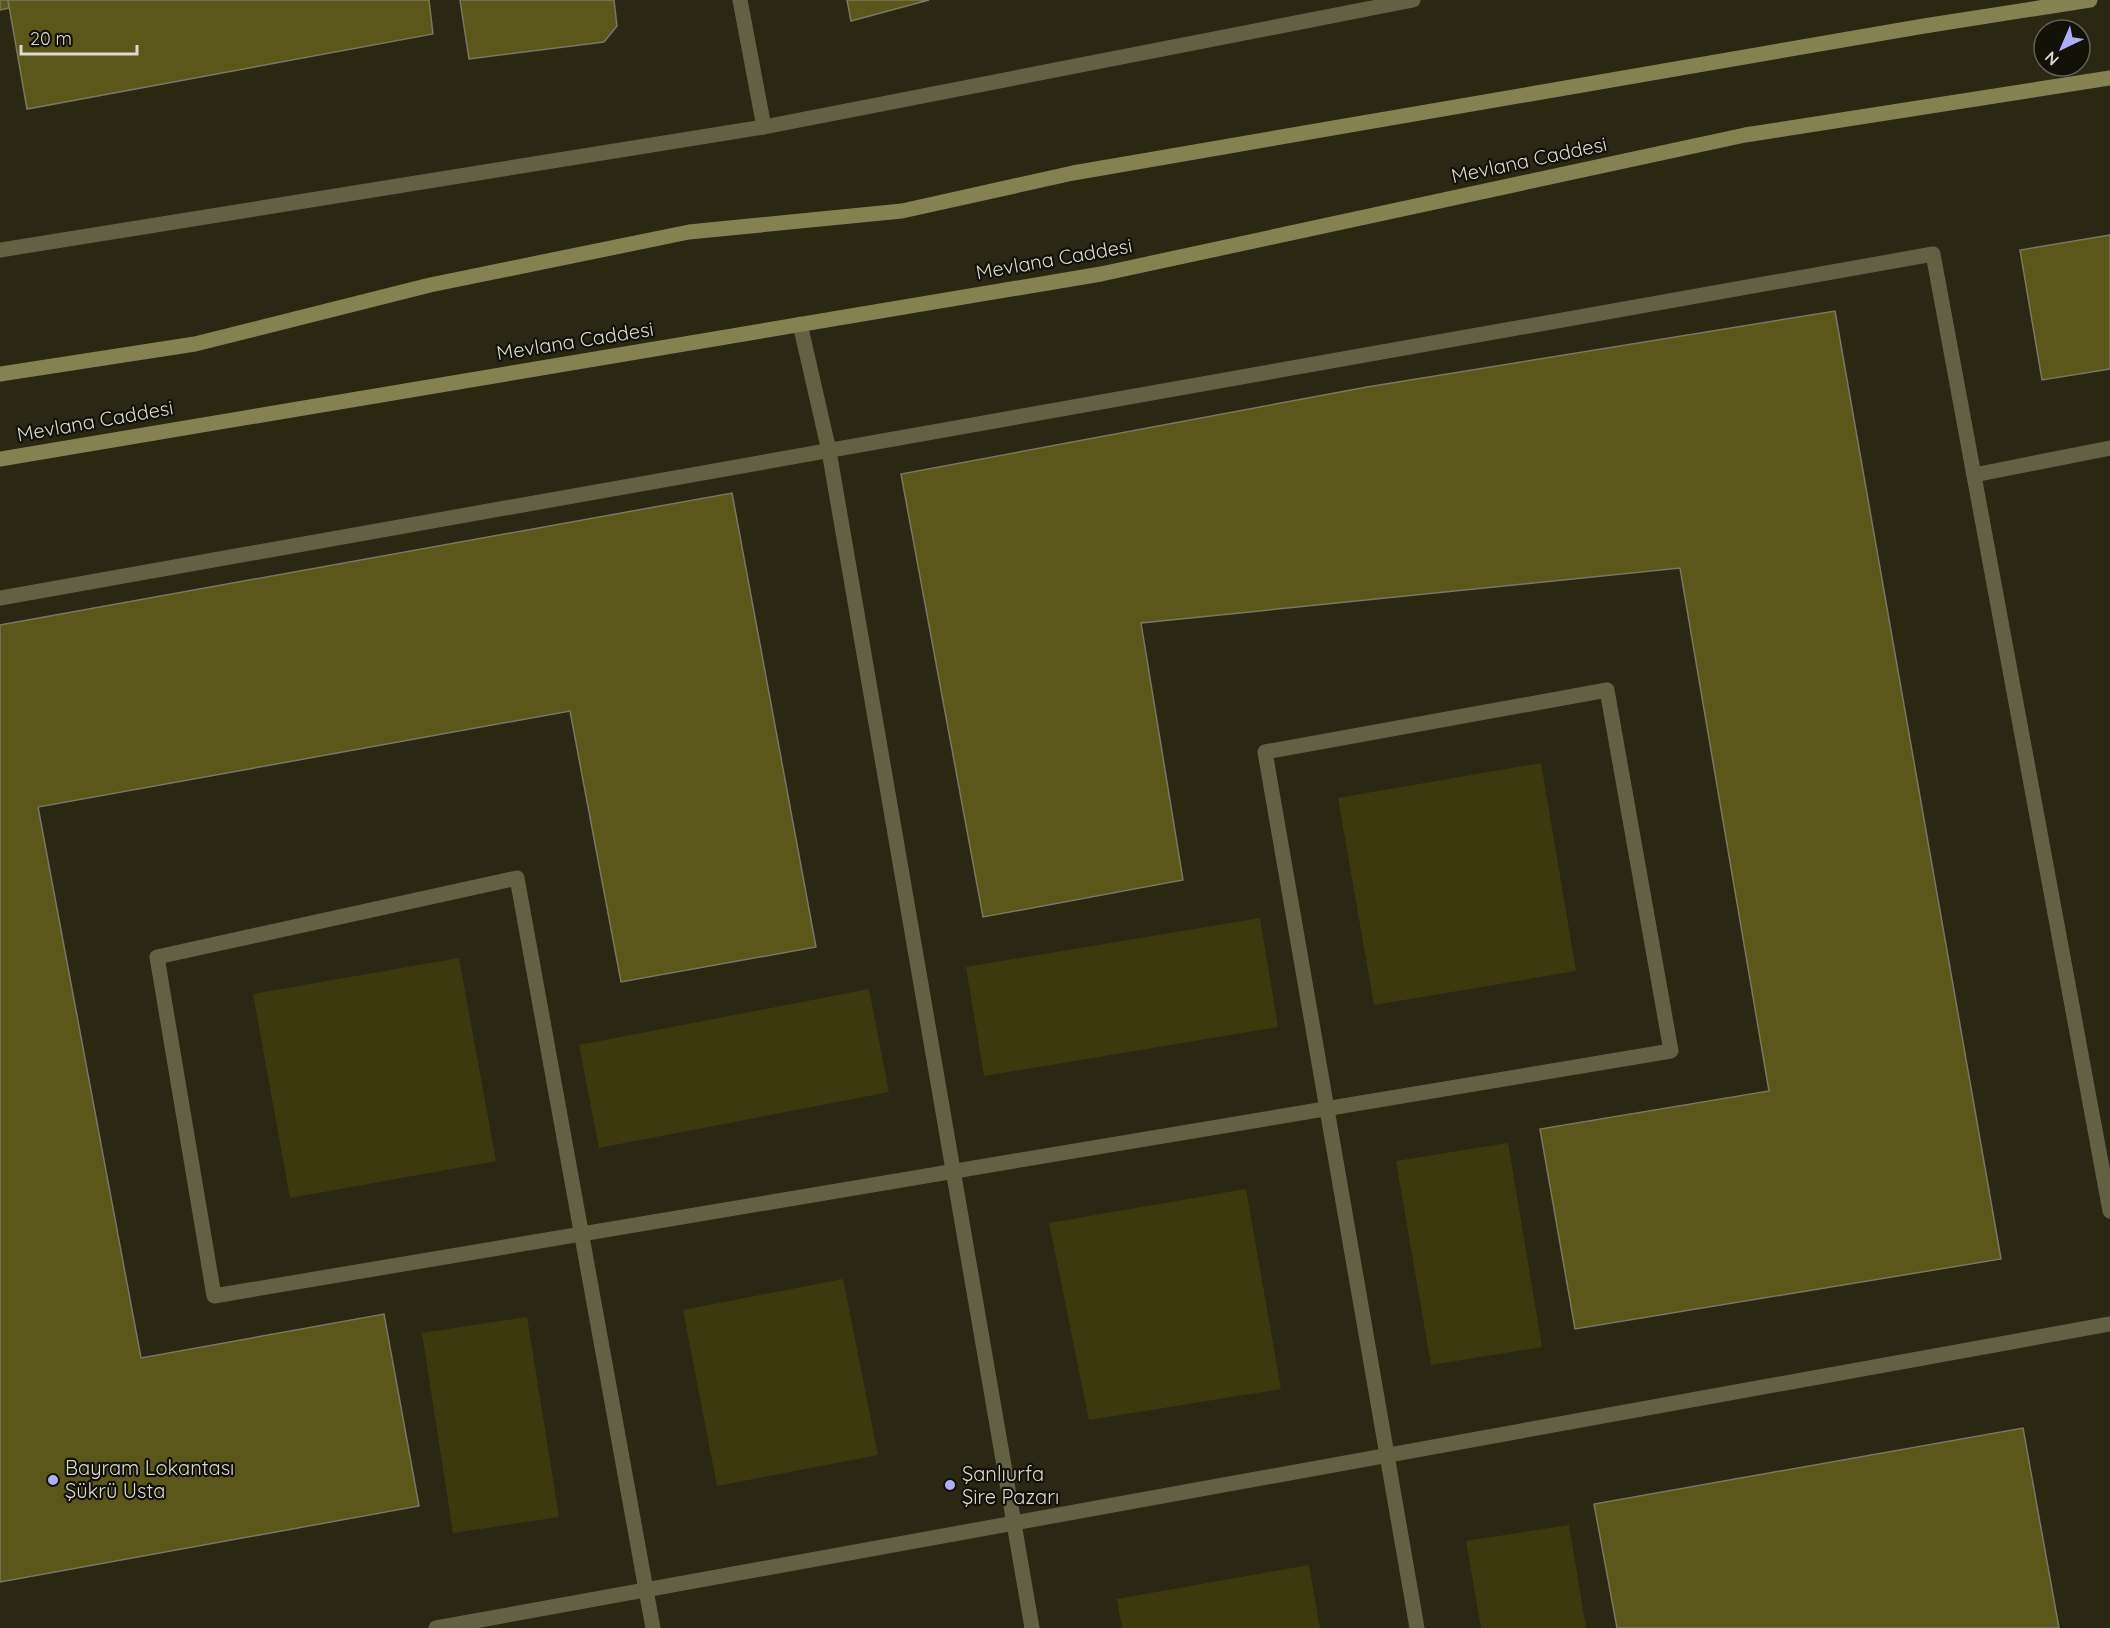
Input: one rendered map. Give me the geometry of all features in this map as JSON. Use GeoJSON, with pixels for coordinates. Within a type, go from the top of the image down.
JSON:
{"type":"FeatureCollection","features":[{"type":"Feature","properties":{"kind":"main road"},"geometry":{"type":"LineString","coordinates":[[0,374],[195,344],[430,285],[690,232],[902,211],[1073,173],[1924,26],[2090,0]]}},
{"type":"Feature","properties":{"kind":"main road","name":"Mevlana Caddesi"},"geometry":{"type":"LineString","coordinates":[[0,459],[1101,274],[1745,135],[2110,78]]}},
{"type":"Feature","properties":{"kind":"street"},"geometry":{"type":"LineString","coordinates":[[740,0],[764,127]]}},
{"type":"Feature","properties":{"kind":"street"},"geometry":{"type":"LineString","coordinates":[[0,250],[764,127],[1413,0]]}},
{"type":"Feature","properties":{"kind":"street"},"geometry":{"type":"LineString","coordinates":[[0,598],[1934,254],[2110,1211]]}},
{"type":"Feature","properties":{"kind":"street"},"geometry":{"type":"LineString","coordinates":[[800,324],[829,451],[1032,1628]]}},
{"type":"Feature","properties":{"kind":"street"},"geometry":{"type":"LineString","coordinates":[[1974,475],[2110,448]]}},
{"type":"Feature","properties":{"kind":"street"},"geometry":{"type":"LineString","coordinates":[[653,1628],[582,1234],[517,878],[157,957],[214,1296],[582,1234],[1326,1108],[1671,1051],[1607,690],[1265,752],[1326,1108],[1417,1628]]}},
{"type":"Feature","properties":{"kind":"street"},"geometry":{"type":"LineString","coordinates":[[436,1628],[2110,1324]]}},
{"type":"Feature","properties":{"kind":"shaded area"},"geometry":{"type":"Polygon","coordinates":[[[1541,763],[1576,971],[1374,1005],[1338,798],[1541,763]]]}},
{"type":"Feature","properties":{"kind":"shaded area"},"geometry":{"type":"Polygon","coordinates":[[[1260,918],[1278,1027],[984,1076],[966,967],[1260,918]]]}},
{"type":"Feature","properties":{"kind":"shaded area"},"geometry":{"type":"Polygon","coordinates":[[[459,958],[496,1161],[290,1198],[253,994],[459,958]]]}},
{"type":"Feature","properties":{"kind":"shaded area"},"geometry":{"type":"Polygon","coordinates":[[[869,989],[889,1092],[599,1148],[579,1045],[869,989]]]}},
{"type":"Feature","properties":{"kind":"shaded area"},"geometry":{"type":"Polygon","coordinates":[[[1508,1143],[1542,1347],[1431,1365],[1396,1161],[1508,1143]]]}},
{"type":"Feature","properties":{"kind":"shaded area"},"geometry":{"type":"Polygon","coordinates":[[[1246,1189],[1281,1389],[1089,1420],[1049,1223],[1246,1189]]]}},
{"type":"Feature","properties":{"kind":"shaded area"},"geometry":{"type":"Polygon","coordinates":[[[843,1279],[878,1455],[717,1486],[683,1310],[843,1279]]]}},
{"type":"Feature","properties":{"kind":"shaded area"},"geometry":{"type":"Polygon","coordinates":[[[527,1317],[559,1517],[453,1533],[422,1333],[527,1317]]]}},
{"type":"Feature","properties":{"kind":"shaded area"},"geometry":{"type":"Polygon","coordinates":[[[1569,1525],[1586,1628],[1481,1628],[1466,1541],[1569,1525]]]}},
{"type":"Feature","properties":{"kind":"shaded area"},"geometry":{"type":"Polygon","coordinates":[[[1309,1565],[1320,1628],[1122,1628],[1117,1599],[1309,1565]]]}},
{"type":"Feature","properties":{"kind":"building"},"geometry":{"type":"Polygon","coordinates":[[[0,0],[8,0],[9,8],[0,10],[0,0]]]}},
{"type":"Feature","properties":{"kind":"building"},"geometry":{"type":"Polygon","coordinates":[[[8,0],[429,0],[433,34],[27,109],[8,0]]]}},
{"type":"Feature","properties":{"kind":"building"},"geometry":{"type":"Polygon","coordinates":[[[460,0],[614,0],[617,26],[604,42],[469,59],[460,0]]]}},
{"type":"Feature","properties":{"kind":"building"},"geometry":{"type":"Polygon","coordinates":[[[847,0],[929,0],[851,21],[847,0]]]}},
{"type":"Feature","properties":{"kind":"building"},"geometry":{"type":"Polygon","coordinates":[[[2110,235],[2110,369],[2042,380],[2020,250],[2110,235]]]}},
{"type":"Feature","properties":{"kind":"building"},"geometry":{"type":"Polygon","coordinates":[[[1835,311],[2001,1259],[1575,1329],[1540,1129],[1769,1091],[1680,568],[1141,623],[1183,880],[983,917],[901,474],[1367,387],[1835,311]]]}},
{"type":"Feature","properties":{"kind":"building"},"geometry":{"type":"Polygon","coordinates":[[[732,493],[816,947],[621,982],[570,711],[38,807],[141,1358],[384,1314],[419,1506],[0,1582],[0,625],[732,493]]]}},
{"type":"Feature","properties":{"kind":"building"},"geometry":{"type":"Polygon","coordinates":[[[2023,1428],[2059,1628],[1617,1628],[1594,1504],[2023,1428]]]}},
{"type":"Feature","properties":{"kind":"place","name":"Bayram Lokantası Şükrü Usta"},"geometry":{"type":"Point","coordinates":[53,1480]}},
{"type":"Feature","properties":{"kind":"place","name":"Şanlıurfa Şire Pazarı"},"geometry":{"type":"Point","coordinates":[950,1485]}}]}
